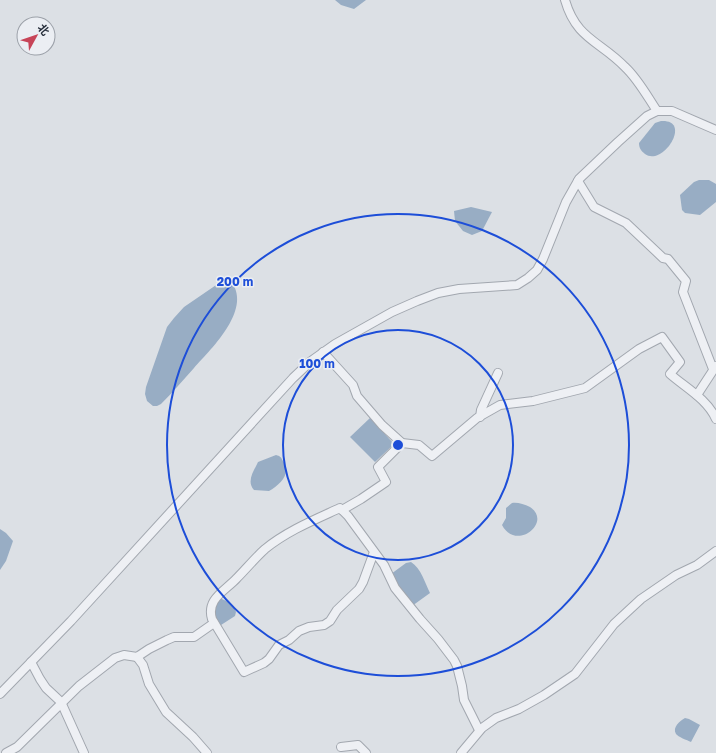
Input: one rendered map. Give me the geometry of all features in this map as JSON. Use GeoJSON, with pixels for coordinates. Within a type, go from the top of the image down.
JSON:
{"type":"FeatureCollection","features":[{"type":"Feature","properties":{"kind":"street"},"geometry":{"type":"LineString","coordinates":[[565,0],[570,15],[576,26],[583,34],[627,68],[657,111]]}},
{"type":"Feature","properties":{"kind":"street"},"geometry":{"type":"LineString","coordinates":[[0,694],[71,621],[293,378],[322,352],[392,312],[427,297],[459,289],[517,285],[523,282],[541,265],[566,202],[584,173],[643,119],[657,111],[677,113],[716,130]]}},
{"type":"Feature","properties":{"kind":"street"},"geometry":{"type":"LineString","coordinates":[[578,181],[594,207],[626,223],[663,258],[668,259],[686,281],[683,292],[715,368],[697,395]]}},
{"type":"Feature","properties":{"kind":"street"},"geometry":{"type":"LineString","coordinates":[[322,352],[353,385],[357,396],[382,426],[402,443],[419,445],[432,456],[480,417],[500,405],[534,401],[585,388],[639,349],[662,337],[680,362],[670,374],[697,395],[709,408],[716,419]]}},
{"type":"Feature","properties":{"kind":"street"},"geometry":{"type":"LineString","coordinates":[[480,417],[481,410],[498,373]]}},
{"type":"Feature","properties":{"kind":"street"},"geometry":{"type":"LineString","coordinates":[[374,552],[359,589],[337,610],[327,624],[309,627],[299,631],[289,640],[279,645],[269,659],[264,663],[244,672],[214,623],[210,610],[216,598],[265,550],[303,525],[340,508],[342,510],[386,482],[378,467],[402,443]]}},
{"type":"Feature","properties":{"kind":"street"},"geometry":{"type":"LineString","coordinates":[[342,510],[384,565],[395,588],[454,660],[457,666],[464,700],[480,730]]}},
{"type":"Feature","properties":{"kind":"street"},"geometry":{"type":"LineString","coordinates":[[461,753],[480,730],[496,718],[519,709],[544,696],[575,674],[614,624],[641,599],[676,575],[698,564],[716,551]]}},
{"type":"Feature","properties":{"kind":"street"},"geometry":{"type":"LineString","coordinates":[[6,753],[17,746],[79,686],[115,658],[124,655],[137,657],[167,640],[174,638],[194,637],[214,623]]}},
{"type":"Feature","properties":{"kind":"street"},"geometry":{"type":"LineString","coordinates":[[137,657],[143,665],[149,684],[166,712],[193,737],[207,753]]}},
{"type":"Feature","properties":{"kind":"street"},"geometry":{"type":"LineString","coordinates":[[31,662],[46,688],[61,702],[84,753]]}},
{"type":"Feature","properties":{"kind":"street"},"geometry":{"type":"LineString","coordinates":[[341,746],[358,745],[366,753]]}},
{"type":"Feature","properties":{"kind":"water"},"geometry":{"type":"Polygon","coordinates":[[[335,0],[366,0],[354,9],[341,5],[335,0]]]}},
{"type":"Feature","properties":{"kind":"water"},"geometry":{"type":"Polygon","coordinates":[[[661,121],[670,122],[675,127],[675,134],[672,142],[660,154],[652,156],[645,154],[640,149],[639,143],[655,123],[661,121]]]}},
{"type":"Feature","properties":{"kind":"water"},"geometry":{"type":"Polygon","coordinates":[[[699,180],[709,180],[716,184],[716,202],[700,215],[685,213],[682,210],[680,195],[694,182],[699,180]]]}},
{"type":"Feature","properties":{"kind":"water"},"geometry":{"type":"Polygon","coordinates":[[[471,207],[492,212],[482,231],[472,235],[463,231],[455,221],[454,211],[471,207]]]}},
{"type":"Feature","properties":{"kind":"water"},"geometry":{"type":"Polygon","coordinates":[[[229,279],[236,290],[237,302],[234,314],[228,326],[211,350],[161,404],[153,406],[147,401],[145,394],[146,387],[167,327],[184,307],[222,281],[229,279]]]}},
{"type":"Feature","properties":{"kind":"water"},"geometry":{"type":"Polygon","coordinates":[[[370,418],[394,444],[375,462],[350,437],[370,418]]]}},
{"type":"Feature","properties":{"kind":"water"},"geometry":{"type":"Polygon","coordinates":[[[276,455],[281,458],[285,465],[286,470],[284,478],[269,491],[254,490],[251,480],[258,462],[276,455]]]}},
{"type":"Feature","properties":{"kind":"water"},"geometry":{"type":"Polygon","coordinates":[[[512,503],[528,506],[536,513],[537,520],[535,526],[530,532],[516,536],[508,533],[502,525],[506,518],[506,508],[512,503]]]}},
{"type":"Feature","properties":{"kind":"water"},"geometry":{"type":"Polygon","coordinates":[[[0,529],[13,541],[6,561],[0,570],[0,529]]]}},
{"type":"Feature","properties":{"kind":"water"},"geometry":{"type":"Polygon","coordinates":[[[411,562],[420,572],[430,593],[412,606],[402,594],[391,574],[406,563],[411,562]]]}},
{"type":"Feature","properties":{"kind":"water"},"geometry":{"type":"Polygon","coordinates":[[[219,598],[231,604],[236,612],[235,616],[221,625],[215,619],[214,605],[219,598]]]}},
{"type":"Feature","properties":{"kind":"water"},"geometry":{"type":"Polygon","coordinates":[[[685,718],[700,725],[691,742],[676,734],[675,731],[677,724],[685,718]]]}}]}
